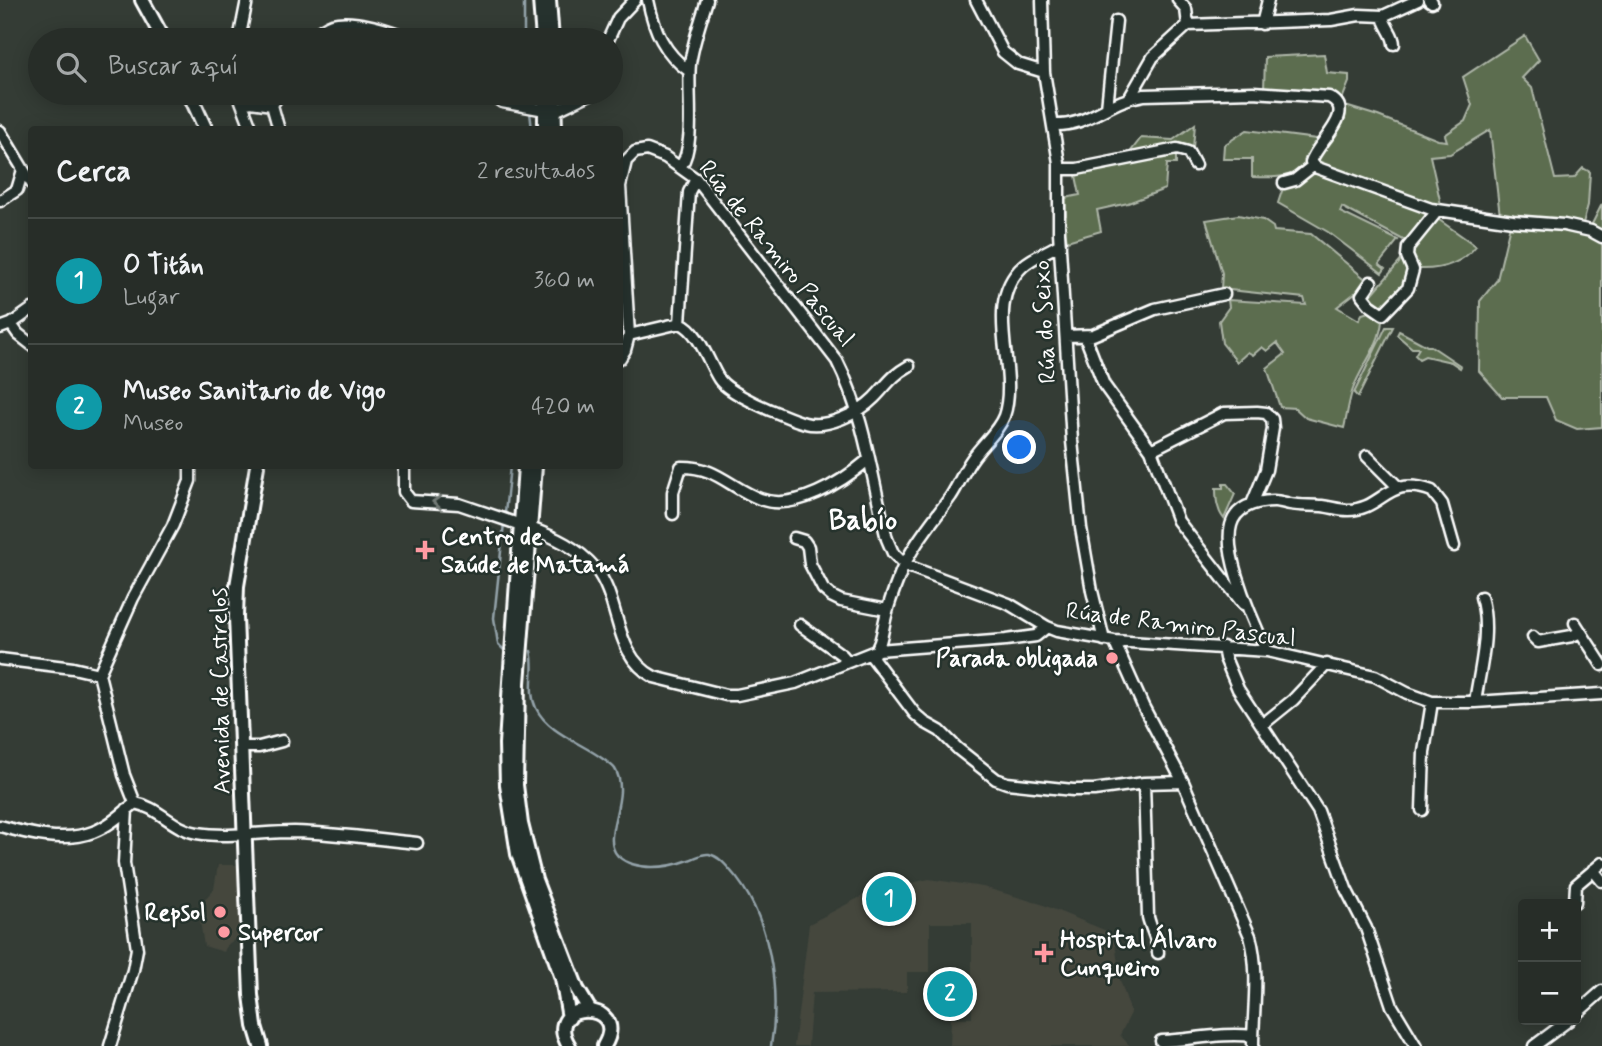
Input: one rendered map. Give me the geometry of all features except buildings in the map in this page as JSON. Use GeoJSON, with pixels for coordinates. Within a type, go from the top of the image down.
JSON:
{"type":"FeatureCollection","features":[{"type":"Feature","properties":{"kind":"main road"},"geometry":{"type":"LineString","coordinates":[[142,0],[157,28]]}},
{"type":"Feature","properties":{"kind":"main road"},"geometry":{"type":"LineString","coordinates":[[540,0],[542,28]]}},
{"type":"Feature","properties":{"kind":"main road"},"geometry":{"type":"LineString","coordinates":[[549,0],[551,28]]}},
{"type":"Feature","properties":{"kind":"main road"},"geometry":{"type":"LineString","coordinates":[[195,105],[204,126]]}},
{"type":"Feature","properties":{"kind":"main road"},"geometry":{"type":"LineString","coordinates":[[545,105],[545,126]]}},
{"type":"Feature","properties":{"kind":"main road"},"geometry":{"type":"LineString","coordinates":[[545,110],[548,105]]}},
{"type":"Feature","properties":{"kind":"main road"},"geometry":{"type":"LineString","coordinates":[[545,110],[553,126]]}},
{"type":"Feature","properties":{"kind":"main road","name":"Avenida de Castrelos"},"geometry":{"type":"LineString","coordinates":[[257,469],[236,595],[251,995],[261,1046]]}},
{"type":"Feature","properties":{"kind":"main road"},"geometry":{"type":"LineString","coordinates":[[525,469],[506,744],[507,785],[518,854],[562,978],[569,1018],[564,1031],[564,1044]]}},
{"type":"Feature","properties":{"kind":"main road"},"geometry":{"type":"LineString","coordinates":[[534,469],[521,525],[516,785],[525,843],[535,880],[577,989],[589,1009],[606,1020],[609,1033],[604,1046]]}},
{"type":"Feature","properties":{"kind":"main road"},"geometry":{"type":"LineString","coordinates":[[569,1018],[581,1010],[589,1009]]}},
{"type":"Feature","properties":{"kind":"street"},"geometry":{"type":"LineString","coordinates":[[241,28],[247,0]]}},
{"type":"Feature","properties":{"kind":"street"},"geometry":{"type":"LineString","coordinates":[[613,28],[618,18],[635,0]]}},
{"type":"Feature","properties":{"kind":"street"},"geometry":{"type":"LineString","coordinates":[[648,0],[651,16],[670,56],[690,71]]}},
{"type":"Feature","properties":{"kind":"street"},"geometry":{"type":"LineString","coordinates":[[681,166],[686,156],[688,139],[690,71],[707,0]]}},
{"type":"Feature","properties":{"kind":"street"},"geometry":{"type":"LineString","coordinates":[[976,0],[1003,52],[1018,64],[1044,72]]}},
{"type":"Feature","properties":{"kind":"street","name":"Rúa do Seixo"},"geometry":{"type":"LineString","coordinates":[[1042,0],[1044,72],[1059,169],[1060,244],[1072,441],[1081,528],[1092,591],[1109,641],[1183,782],[1253,944],[1256,976],[1253,1041]]}},
{"type":"Feature","properties":{"kind":"street"},"geometry":{"type":"LineString","coordinates":[[1178,0],[1186,9],[1188,25]]}},
{"type":"Feature","properties":{"kind":"street"},"geometry":{"type":"LineString","coordinates":[[1262,24],[1268,0]]}},
{"type":"Feature","properties":{"kind":"street"},"geometry":{"type":"LineString","coordinates":[[1130,97],[1153,57],[1188,25],[1262,24],[1331,20],[1359,15],[1383,16],[1418,0]]}},
{"type":"Feature","properties":{"kind":"street"},"geometry":{"type":"LineString","coordinates":[[1383,16],[1394,44]]}},
{"type":"Feature","properties":{"kind":"street"},"geometry":{"type":"LineString","coordinates":[[1107,107],[1116,21]]}},
{"type":"Feature","properties":{"kind":"street"},"geometry":{"type":"LineString","coordinates":[[324,28],[339,23],[375,28]]}},
{"type":"Feature","properties":{"kind":"street"},"geometry":{"type":"LineString","coordinates":[[1053,125],[1079,124],[1130,97],[1253,92],[1329,97],[1340,109],[1337,122],[1313,154],[1311,162],[1314,165],[1438,210],[1564,225],[1591,231],[1602,237]]}},
{"type":"Feature","properties":{"kind":"street"},"geometry":{"type":"LineString","coordinates":[[242,105],[250,126]]}},
{"type":"Feature","properties":{"kind":"street"},"geometry":{"type":"LineString","coordinates":[[267,105],[272,106],[278,126]]}},
{"type":"Feature","properties":{"kind":"street"},"geometry":{"type":"LineString","coordinates":[[518,105],[545,110],[559,105]]}},
{"type":"Feature","properties":{"kind":"street"},"geometry":{"type":"LineString","coordinates":[[0,131],[28,178]]}},
{"type":"Feature","properties":{"kind":"street"},"geometry":{"type":"LineString","coordinates":[[1059,169],[1077,169],[1177,149],[1188,152],[1195,165]]}},
{"type":"Feature","properties":{"kind":"street","name":"Rúa de Ramiro Pascual"},"geometry":{"type":"LineString","coordinates":[[623,167],[635,152],[647,150],[681,166],[696,178],[827,346],[846,378],[857,411],[887,539],[893,553],[905,565],[1009,604],[1047,628],[1109,641],[1267,651],[1375,676],[1407,693],[1432,702],[1602,694]]}},
{"type":"Feature","properties":{"kind":"street"},"geometry":{"type":"LineString","coordinates":[[1284,183],[1296,180],[1314,165]]}},
{"type":"Feature","properties":{"kind":"street"},"geometry":{"type":"LineString","coordinates":[[0,201],[17,190],[23,170]]}},
{"type":"Feature","properties":{"kind":"street"},"geometry":{"type":"LineString","coordinates":[[680,323],[689,191],[696,178]]}},
{"type":"Feature","properties":{"kind":"street"},"geometry":{"type":"LineString","coordinates":[[1371,282],[1362,295],[1370,306],[1383,314],[1408,288],[1413,270],[1407,256],[1408,247],[1438,210]]}},
{"type":"Feature","properties":{"kind":"street"},"geometry":{"type":"LineString","coordinates":[[1060,244],[1023,267],[1003,302],[1004,338],[1010,383],[1004,416],[1000,425],[972,459],[905,565],[887,610],[878,650],[872,657],[924,722],[940,731],[996,779],[1007,783],[1073,790],[1183,782]]}},
{"type":"Feature","properties":{"kind":"street","name":"Rúa de Ramiro Pascual"},"geometry":{"type":"LineString","coordinates":[[623,252],[629,335],[623,353]]}},
{"type":"Feature","properties":{"kind":"street"},"geometry":{"type":"LineString","coordinates":[[1066,336],[1085,336],[1155,309],[1224,294]]}},
{"type":"Feature","properties":{"kind":"street"},"geometry":{"type":"LineString","coordinates":[[0,328],[28,312]]}},
{"type":"Feature","properties":{"kind":"street"},"geometry":{"type":"LineString","coordinates":[[629,335],[680,323],[687,326],[710,357],[723,383],[766,408],[806,424],[835,420],[857,411],[876,397],[884,384],[909,366]]}},
{"type":"Feature","properties":{"kind":"street"},"geometry":{"type":"LineString","coordinates":[[11,324],[28,342]]}},
{"type":"Feature","properties":{"kind":"street"},"geometry":{"type":"LineString","coordinates":[[1085,336],[1104,385],[1151,450],[1178,521],[1247,609]]}},
{"type":"Feature","properties":{"kind":"street"},"geometry":{"type":"LineString","coordinates":[[1151,450],[1224,413],[1266,413],[1272,419],[1273,428],[1266,470],[1252,505]]}},
{"type":"Feature","properties":{"kind":"street"},"geometry":{"type":"LineString","coordinates":[[1367,456],[1398,487]]}},
{"type":"Feature","properties":{"kind":"street"},"geometry":{"type":"LineString","coordinates":[[673,514],[673,492],[681,467],[698,467],[761,499],[788,503],[835,484],[868,460]]}},
{"type":"Feature","properties":{"kind":"street"},"geometry":{"type":"LineString","coordinates":[[110,1046],[136,956],[132,908],[124,863],[131,806],[99,674],[133,598],[173,525],[187,491],[190,469]]}},
{"type":"Feature","properties":{"kind":"street"},"geometry":{"type":"LineString","coordinates":[[404,469],[404,492],[407,499],[459,504],[558,539],[578,552],[597,570],[612,602],[621,639],[643,671],[653,677],[726,695],[737,695],[795,683],[878,650],[1006,640],[1036,636],[1047,628]]}},
{"type":"Feature","properties":{"kind":"street"},"geometry":{"type":"LineString","coordinates":[[1267,651],[1247,609],[1229,553],[1228,534],[1232,520],[1240,510],[1275,501],[1347,510],[1359,509],[1398,487],[1409,486],[1432,491],[1442,505],[1454,546]]}},
{"type":"Feature","properties":{"kind":"street"},"geometry":{"type":"LineString","coordinates":[[794,538],[804,541],[808,547],[810,564],[823,589],[831,596],[841,601],[887,610]]}},
{"type":"Feature","properties":{"kind":"street"},"geometry":{"type":"LineString","coordinates":[[1475,702],[1485,648],[1485,610],[1481,597]]}},
{"type":"Feature","properties":{"kind":"street"},"geometry":{"type":"LineString","coordinates":[[800,625],[848,662]]}},
{"type":"Feature","properties":{"kind":"street"},"geometry":{"type":"LineString","coordinates":[[1533,637],[1538,642],[1572,636],[1578,628],[1602,666]]}},
{"type":"Feature","properties":{"kind":"street"},"geometry":{"type":"LineString","coordinates":[[1223,647],[1224,657],[1238,689],[1318,811],[1346,889],[1366,929],[1392,1006],[1416,1046]]}},
{"type":"Feature","properties":{"kind":"street"},"geometry":{"type":"LineString","coordinates":[[0,659],[99,674]]}},
{"type":"Feature","properties":{"kind":"street"},"geometry":{"type":"LineString","coordinates":[[1262,725],[1293,700],[1327,664]]}},
{"type":"Feature","properties":{"kind":"street"},"geometry":{"type":"LineString","coordinates":[[1422,810],[1424,752],[1432,702]]}},
{"type":"Feature","properties":{"kind":"street"},"geometry":{"type":"LineString","coordinates":[[241,747],[259,747],[282,741]]}},
{"type":"Feature","properties":{"kind":"street"},"geometry":{"type":"LineString","coordinates":[[1144,783],[1148,917],[1150,928],[1158,942],[1158,953]]}},
{"type":"Feature","properties":{"kind":"street"},"geometry":{"type":"LineString","coordinates":[[0,826],[46,836],[86,834],[103,827],[131,806],[143,805],[187,831],[211,835],[329,834],[417,843]]}},
{"type":"Feature","properties":{"kind":"street"},"geometry":{"type":"LineString","coordinates":[[1575,899],[1576,885],[1602,863]]}},
{"type":"Feature","properties":{"kind":"street"},"geometry":{"type":"LineString","coordinates":[[1593,870],[1602,881]]}},
{"type":"Feature","properties":{"kind":"street"},"geometry":{"type":"LineString","coordinates":[[1581,1010],[1602,991]]}},
{"type":"Feature","properties":{"kind":"street"},"geometry":{"type":"LineString","coordinates":[[1534,1046],[1562,1025]]}},
{"type":"Feature","properties":{"kind":"street"},"geometry":{"type":"LineString","coordinates":[[1161,1041],[1192,1040],[1225,1034],[1253,1041]]}},
{"type":"Feature","properties":{"kind":"shaded area","name":"Repsol"},"geometry":{"type":"Polygon","coordinates":[[[218,865],[238,865],[241,935],[227,945],[224,952],[204,946],[200,921],[201,903],[214,889],[218,865]]]}},
{"type":"Feature","properties":{"kind":"shaded area","name":"Hospital Álvaro Cunqueiro"},"geometry":{"type":"Polygon","coordinates":[[[929,879],[983,887],[1041,904],[1114,934],[1120,980],[1131,1013],[1120,1035],[1130,1046],[950,1046],[951,1018],[972,1018],[972,923],[930,923],[930,972],[907,972],[907,992],[812,993],[808,1046],[794,1046],[809,924],[868,893],[929,879]]]}},
{"type":"Feature","properties":{"kind":"green space"},"geometry":{"type":"Polygon","coordinates":[[[1525,36],[1539,60],[1522,78],[1532,88],[1555,179],[1574,178],[1583,168],[1590,172],[1588,205],[1582,227],[1500,216],[1490,130],[1450,154],[1430,156],[1442,209],[1315,164],[1315,157],[1342,105],[1447,141],[1445,135],[1465,121],[1472,105],[1463,77],[1525,36]]]}},
{"type":"Feature","properties":{"kind":"green space"},"geometry":{"type":"Polygon","coordinates":[[[1324,54],[1327,73],[1349,75],[1341,102],[1264,90],[1265,57],[1324,54]]]}},
{"type":"Feature","properties":{"kind":"green space"},"geometry":{"type":"Polygon","coordinates":[[[1195,124],[1193,148],[1176,155],[1176,164],[1167,164],[1165,189],[1128,203],[1097,210],[1101,231],[1067,241],[1062,215],[1066,215],[1065,198],[1080,195],[1075,171],[1128,155],[1141,138],[1173,140],[1195,124]]]}},
{"type":"Feature","properties":{"kind":"green space"},"geometry":{"type":"Polygon","coordinates":[[[1247,130],[1316,139],[1316,142],[1305,163],[1292,173],[1276,177],[1252,177],[1252,159],[1223,159],[1224,145],[1247,130]]]}},
{"type":"Feature","properties":{"kind":"green space"},"geometry":{"type":"Polygon","coordinates":[[[1313,168],[1429,213],[1409,243],[1342,207],[1340,212],[1398,240],[1379,264],[1385,269],[1382,273],[1328,232],[1278,203],[1284,185],[1313,168]]]}},
{"type":"Feature","properties":{"kind":"green space"},"geometry":{"type":"Polygon","coordinates":[[[1602,204],[1602,427],[1577,429],[1556,420],[1546,397],[1502,397],[1479,371],[1480,301],[1497,280],[1510,225],[1590,228],[1602,204]]]}},
{"type":"Feature","properties":{"kind":"green space"},"geometry":{"type":"Polygon","coordinates":[[[1238,215],[1263,220],[1273,227],[1274,231],[1311,234],[1369,282],[1337,307],[1359,320],[1362,314],[1372,311],[1382,321],[1378,339],[1356,380],[1344,428],[1306,418],[1295,408],[1280,407],[1267,368],[1285,354],[1277,343],[1267,351],[1262,347],[1253,355],[1248,352],[1237,362],[1222,343],[1219,321],[1229,307],[1228,300],[1306,305],[1304,298],[1221,289],[1222,273],[1206,220],[1238,215]]]}},
{"type":"Feature","properties":{"kind":"green space"},"geometry":{"type":"Polygon","coordinates":[[[1435,217],[1476,246],[1457,262],[1417,269],[1409,250],[1435,217]]]}},
{"type":"Feature","properties":{"kind":"green space"},"geometry":{"type":"Polygon","coordinates":[[[1404,257],[1408,266],[1408,280],[1397,298],[1386,310],[1367,300],[1404,257]]]}},
{"type":"Feature","properties":{"kind":"green space"},"geometry":{"type":"Polygon","coordinates":[[[1386,327],[1393,327],[1358,397],[1354,393],[1386,327]]]}},
{"type":"Feature","properties":{"kind":"green space"},"geometry":{"type":"Polygon","coordinates":[[[1399,331],[1431,346],[1461,366],[1460,368],[1451,362],[1425,356],[1419,359],[1415,355],[1419,348],[1412,348],[1397,335],[1399,331]]]}},
{"type":"Feature","properties":{"kind":"green space"},"geometry":{"type":"Polygon","coordinates":[[[1223,484],[1227,484],[1235,494],[1224,519],[1218,508],[1216,492],[1216,488],[1223,488],[1223,484]]]}},
{"type":"Feature","properties":{"kind":"waterway"},"geometry":{"type":"LineString","coordinates":[[524,0],[524,28]]}},
{"type":"Feature","properties":{"kind":"waterway"},"geometry":{"type":"LineString","coordinates":[[530,112],[532,126]]}},
{"type":"Feature","properties":{"kind":"waterway"},"geometry":{"type":"LineString","coordinates":[[505,651],[498,644],[494,618],[510,469]]}},
{"type":"Feature","properties":{"kind":"waterway"},"geometry":{"type":"LineString","coordinates":[[531,651],[533,701],[541,717],[557,731],[595,753],[615,769],[620,792],[612,838],[613,848],[618,856],[634,864],[652,867],[672,865],[709,854],[723,862],[744,888],[763,930],[773,976],[774,1024],[771,1046]]}},
{"type":"Feature","properties":{"kind":"place","name":"Centro de Saúde de Matamá"},"geometry":{"type":"Point","coordinates":[425,550]}},
{"type":"Feature","properties":{"kind":"place","name":"Parada obligada"},"geometry":{"type":"Point","coordinates":[1112,658]}},
{"type":"Feature","properties":{"kind":"place","name":"O Titán"},"geometry":{"type":"Point","coordinates":[889,899]}},
{"type":"Feature","properties":{"kind":"place","name":"Repsol"},"geometry":{"type":"Point","coordinates":[220,912]}},
{"type":"Feature","properties":{"kind":"place","name":"Supercor"},"geometry":{"type":"Point","coordinates":[224,932]}},
{"type":"Feature","properties":{"kind":"place","name":"Hospital Álvaro Cunqueiro"},"geometry":{"type":"Point","coordinates":[1044,953]}},
{"type":"Feature","properties":{"kind":"place","name":"Museo Sanitario de Vigo"},"geometry":{"type":"Point","coordinates":[950,994]}},
{"type":"Feature","properties":{"kind":"district","name":"Babío"},"geometry":{"type":"Point","coordinates":[863,519]}}]}
